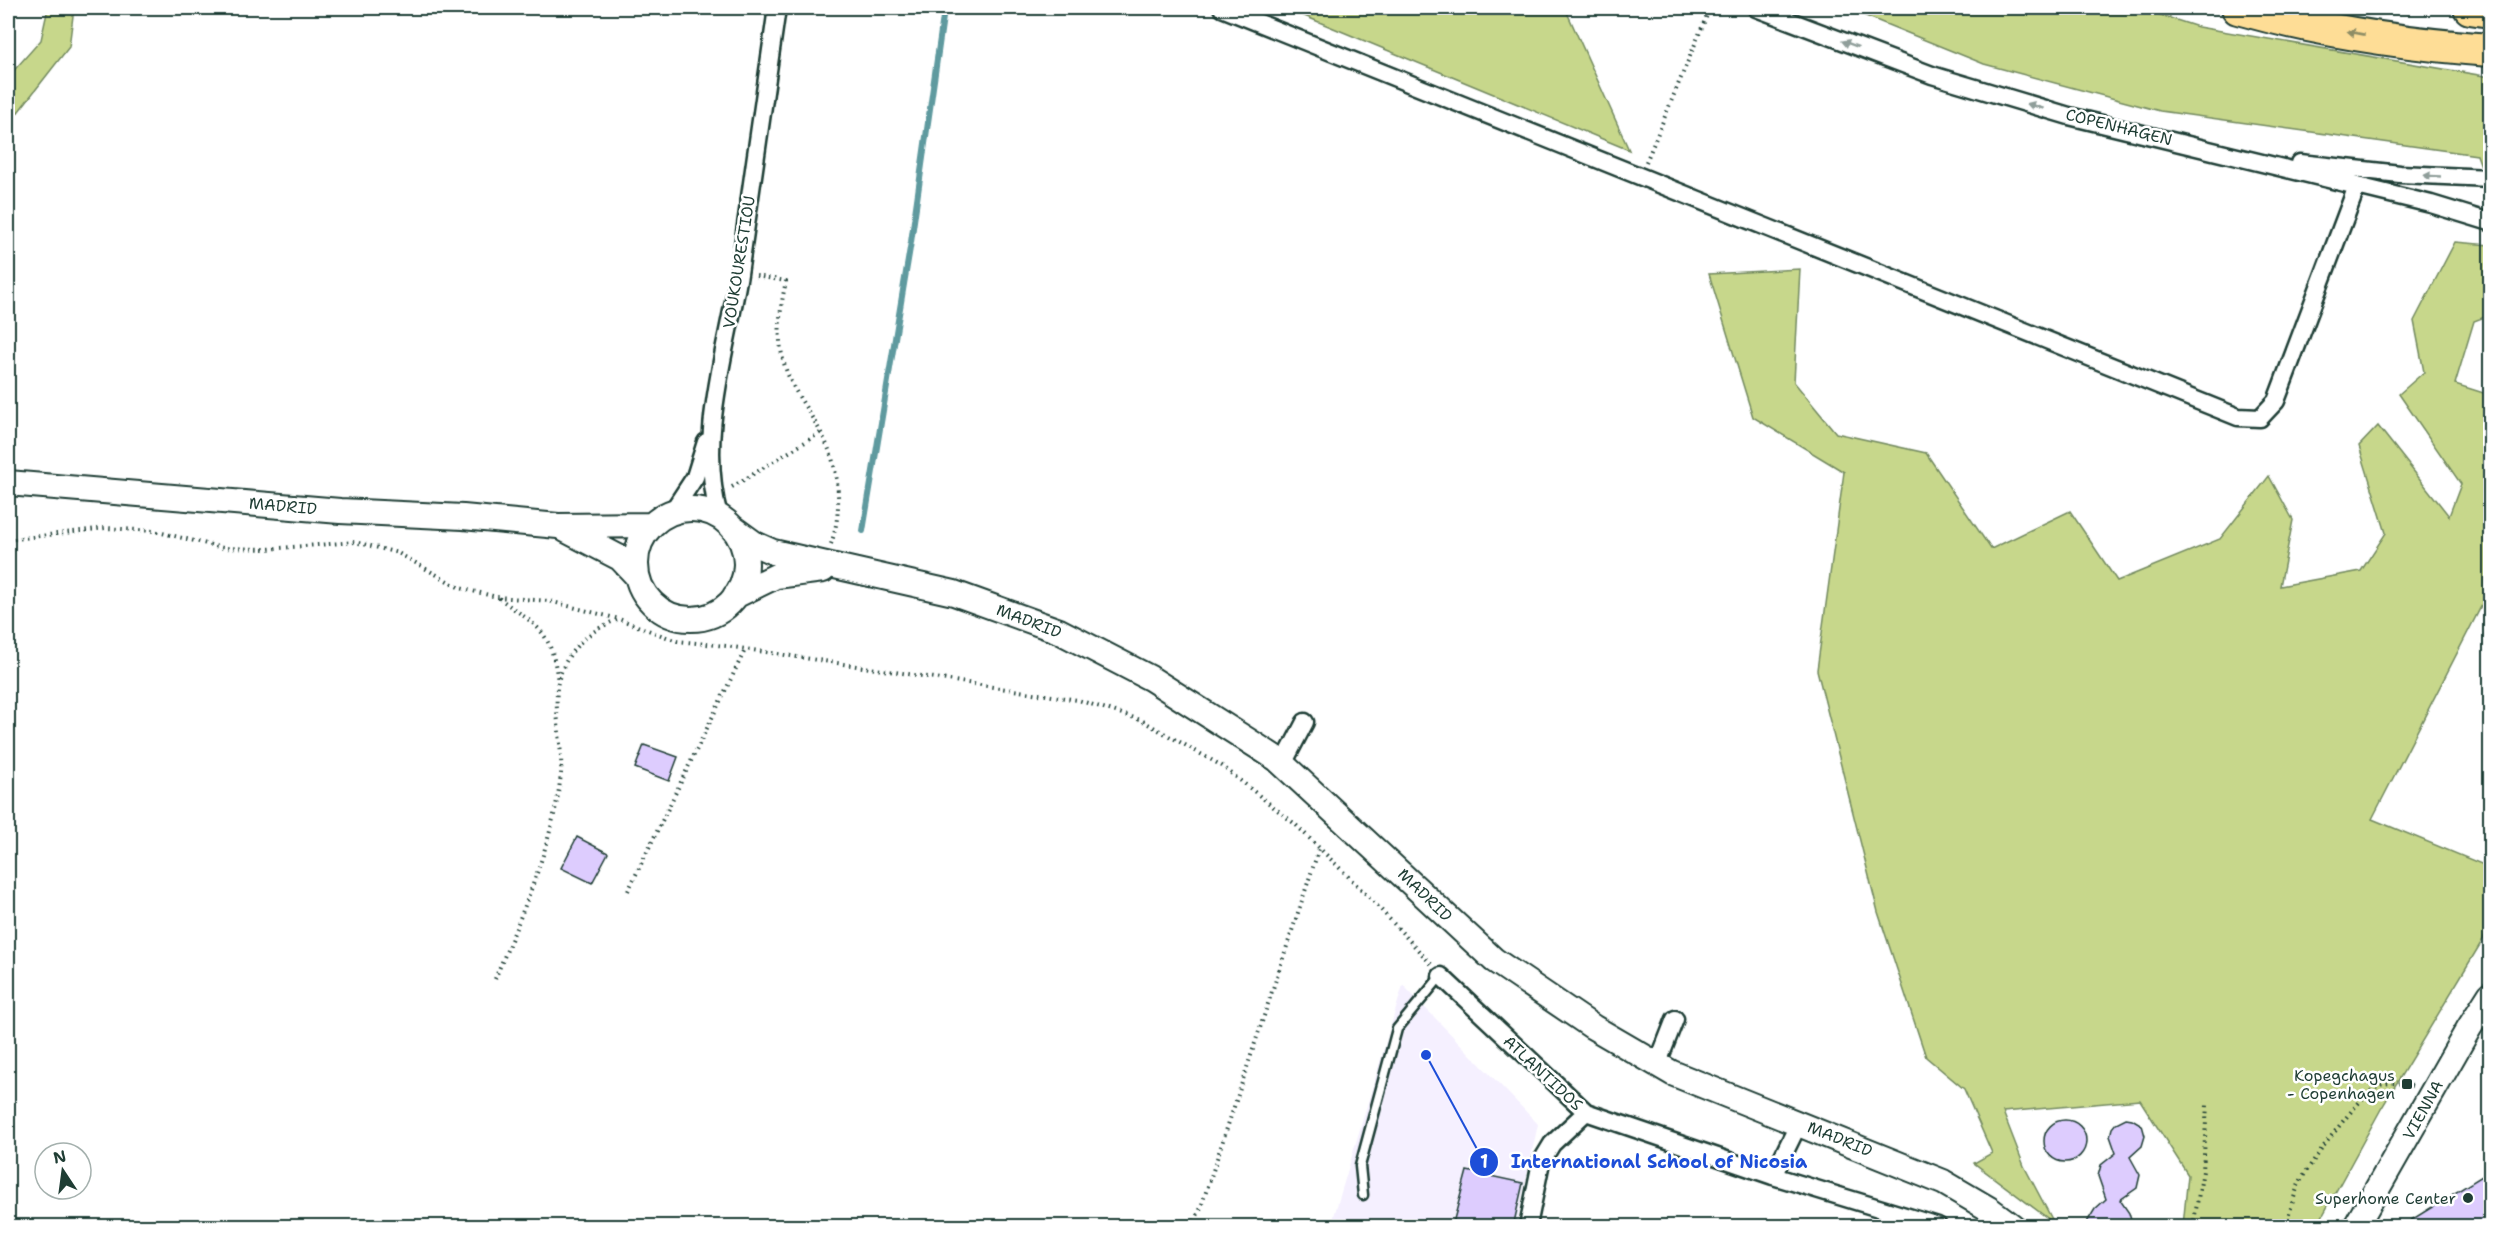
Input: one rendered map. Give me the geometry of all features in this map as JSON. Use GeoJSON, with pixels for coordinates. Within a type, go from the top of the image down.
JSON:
{"type":"FeatureCollection","features":[{"type":"Feature","properties":{"kind":"highway"},"geometry":{"type":"LineString","coordinates":[[2238,8],[2274,18],[2414,44],[2490,63]]}},
{"type":"Feature","properties":{"kind":"highway"},"geometry":{"type":"LineString","coordinates":[[2470,8],[2490,11]]}},
{"type":"Feature","properties":{"kind":"highway"},"geometry":{"type":"LineString","coordinates":[[2414,44],[2490,50]]}},
{"type":"Feature","properties":{"kind":"street","name":"VOUKOURESTIOU"},"geometry":{"type":"LineString","coordinates":[[726,522],[712,492],[711,430],[739,273],[777,8]]}},
{"type":"Feature","properties":{"kind":"street"},"geometry":{"type":"LineString","coordinates":[[1222,8],[2238,417],[2260,418],[2276,401],[2357,186]]}},
{"type":"Feature","properties":{"kind":"street","name":"COPENHAGEN"},"geometry":{"type":"LineString","coordinates":[[1756,8],[1932,75],[2069,116],[2357,186],[2490,222]]}},
{"type":"Feature","properties":{"kind":"street"},"geometry":{"type":"LineString","coordinates":[[2214,150],[2389,173],[2490,178]]}},
{"type":"Feature","properties":{"kind":"street"},"geometry":{"type":"LineString","coordinates":[[672,512],[695,477],[711,430]]}},
{"type":"Feature","properties":{"kind":"street","name":"MADRID"},"geometry":{"type":"LineString","coordinates":[[8,483],[328,510],[463,517],[558,526],[651,525]]}},
{"type":"Feature","properties":{"kind":"street"},"geometry":{"type":"LineString","coordinates":[[684,509],[702,510],[726,522],[742,544],[746,562],[743,580],[735,596],[722,609],[706,617],[688,619],[670,615],[654,606],[636,575],[635,557],[640,539],[651,525],[672,512],[684,509]]}},
{"type":"Feature","properties":{"kind":"street","name":"MADRID"},"geometry":{"type":"LineString","coordinates":[[726,522],[755,544],[772,552],[954,593],[1059,631],[1150,678],[1283,764],[1494,960],[1593,1028],[1657,1065],[1942,1182],[1989,1209],[2012,1227]]}},
{"type":"Feature","properties":{"kind":"street","name":"MADRID"},"geometry":{"type":"LineString","coordinates":[[558,526],[620,558],[636,575]]}},
{"type":"Feature","properties":{"kind":"street","name":"MADRID"},"geometry":{"type":"LineString","coordinates":[[735,596],[776,576],[843,569]]}},
{"type":"Feature","properties":{"kind":"street"},"geometry":{"type":"LineString","coordinates":[[1283,764],[1305,722]]}},
{"type":"Feature","properties":{"kind":"street","name":"ATLANTIDOS"},"geometry":{"type":"LineString","coordinates":[[1441,976],[1586,1112],[1773,1176],[1938,1227]]}},
{"type":"Feature","properties":{"kind":"street","name":"VIENNA"},"geometry":{"type":"LineString","coordinates":[[2356,1227],[2490,995]]}},
{"type":"Feature","properties":{"kind":"street"},"geometry":{"type":"LineString","coordinates":[[1657,1065],[1675,1019]]}},
{"type":"Feature","properties":{"kind":"street"},"geometry":{"type":"LineString","coordinates":[[1528,1227],[1541,1162],[1552,1144],[1586,1112]]}},
{"type":"Feature","properties":{"kind":"street"},"geometry":{"type":"LineString","coordinates":[[1773,1176],[1799,1123]]}},
{"type":"Feature","properties":{"kind":"lane"},"geometry":{"type":"LineString","coordinates":[[1363,1195],[1360,1166],[1397,1029],[1441,976]]}},
{"type":"Feature","properties":{"kind":"path"},"geometry":{"type":"LineString","coordinates":[[1643,168],[1710,8]]}},
{"type":"Feature","properties":{"kind":"path"},"geometry":{"type":"LineString","coordinates":[[753,276],[786,281],[779,314],[784,365],[800,400],[830,454],[838,497],[836,529],[831,545]]}},
{"type":"Feature","properties":{"kind":"path"},"geometry":{"type":"LineString","coordinates":[[732,487],[820,433]]}},
{"type":"Feature","properties":{"kind":"path"},"geometry":{"type":"LineString","coordinates":[[8,540],[105,528],[154,531],[223,548],[267,549],[355,542],[398,553],[460,588],[497,597],[549,601],[619,619],[677,641],[1078,700],[1141,720],[1222,766],[1294,824],[1370,898],[1441,976]]}},
{"type":"Feature","properties":{"kind":"path"},"geometry":{"type":"LineString","coordinates":[[495,979],[526,901],[555,814],[561,771],[558,683],[554,652],[541,628],[497,597]]}},
{"type":"Feature","properties":{"kind":"path"},"geometry":{"type":"LineString","coordinates":[[558,683],[574,648],[595,628],[619,619]]}},
{"type":"Feature","properties":{"kind":"path"},"geometry":{"type":"LineString","coordinates":[[628,891],[745,650]]}},
{"type":"Feature","properties":{"kind":"path"},"geometry":{"type":"LineString","coordinates":[[1192,1227],[1200,1210],[1319,849]]}},
{"type":"Feature","properties":{"kind":"path"},"geometry":{"type":"LineString","coordinates":[[2285,1227],[2297,1188],[2306,1171],[2364,1097],[2377,1086],[2397,1082],[2433,1091]]}},
{"type":"Feature","properties":{"kind":"path"},"geometry":{"type":"LineString","coordinates":[[2193,1227],[2203,1171],[2207,1105]]}},
{"type":"Feature","properties":{"kind":"shaded area"},"geometry":{"type":"Polygon","coordinates":[[[1403,985],[1538,1124],[1516,1226],[1331,1226],[1403,985]]]}},
{"type":"Feature","properties":{"kind":"green space"},"geometry":{"type":"Polygon","coordinates":[[[48,8],[74,8],[69,47],[8,125],[8,77],[41,40],[48,8]]]}},
{"type":"Feature","properties":{"kind":"green space"},"geometry":{"type":"Polygon","coordinates":[[[1285,8],[1565,8],[1629,150],[1285,8]]]}},
{"type":"Feature","properties":{"kind":"green space"},"geometry":{"type":"Polygon","coordinates":[[[1846,8],[2139,8],[2198,27],[2490,77],[2490,168],[2481,166],[2477,155],[2160,111],[1984,64],[1846,8]]]}},
{"type":"Feature","properties":{"kind":"green space"},"geometry":{"type":"Polygon","coordinates":[[[2455,242],[2490,245],[2490,315],[2474,321],[2455,384],[2490,395],[2490,589],[2372,819],[2484,865],[2490,876],[2490,928],[2381,1109],[2317,1226],[2183,1226],[2188,1175],[2140,1100],[2003,1112],[2024,1166],[2054,1223],[1974,1163],[1992,1153],[1964,1089],[1926,1057],[1878,912],[1817,670],[1844,472],[1753,417],[1709,274],[1800,269],[1794,382],[1836,433],[1926,453],[1991,549],[2070,511],[2117,581],[2220,539],[2269,476],[2293,520],[2280,586],[2361,571],[2386,533],[2359,446],[2378,426],[2449,516],[2461,484],[2399,394],[2424,372],[2414,321],[2455,242]]]}},
{"type":"Feature","properties":{"kind":"building"},"geometry":{"type":"Polygon","coordinates":[[[644,745],[678,757],[669,781],[635,768],[644,745]]]}},
{"type":"Feature","properties":{"kind":"building"},"geometry":{"type":"Polygon","coordinates":[[[577,837],[608,853],[592,883],[561,868],[577,837]]]}},
{"type":"Feature","properties":{"kind":"building"},"geometry":{"type":"Polygon","coordinates":[[[2126,1118],[2142,1125],[2145,1136],[2142,1146],[2130,1157],[2140,1175],[2137,1188],[2120,1200],[2129,1213],[2133,1227],[2084,1227],[2095,1209],[2106,1199],[2098,1176],[2101,1165],[2116,1153],[2110,1136],[2112,1128],[2126,1118]]]}},
{"type":"Feature","properties":{"kind":"building"},"geometry":{"type":"Polygon","coordinates":[[[2065,1120],[2080,1126],[2086,1141],[2080,1156],[2065,1162],[2050,1156],[2044,1141],[2050,1126],[2065,1120]]]}},
{"type":"Feature","properties":{"kind":"building"},"geometry":{"type":"Polygon","coordinates":[[[1467,1171],[1523,1183],[1513,1227],[1452,1227],[1467,1171]]]}},
{"type":"Feature","properties":{"kind":"building","name":"Superhome Center"},"geometry":{"type":"Polygon","coordinates":[[[2490,1171],[2490,1227],[2400,1227],[2490,1171]]]}},
{"type":"Feature","properties":{"kind":"waterway"},"geometry":{"type":"LineString","coordinates":[[863,531],[911,242],[943,17],[940,8]]}},
{"type":"Feature","properties":{"kind":"place","name":"International School of Nicosia"},"geometry":{"type":"Point","coordinates":[1426,1055]}},
{"type":"Feature","properties":{"kind":"place","name":"Kopegchagus - Copenhagen"},"geometry":{"type":"Point","coordinates":[2407,1084]}},
{"type":"Feature","properties":{"kind":"place","name":"Superhome Center"},"geometry":{"type":"Point","coordinates":[2468,1198]}}]}
